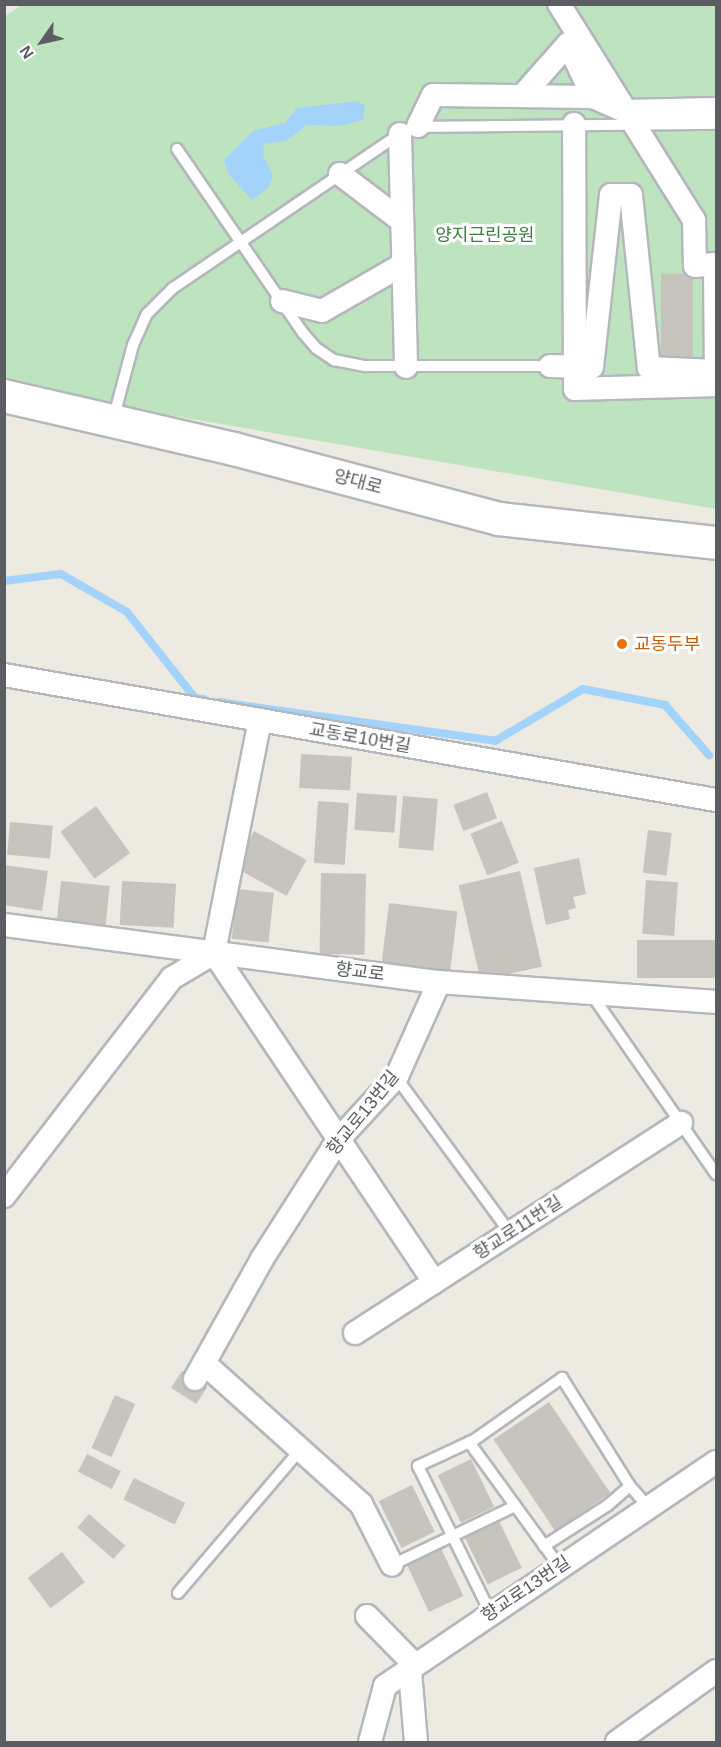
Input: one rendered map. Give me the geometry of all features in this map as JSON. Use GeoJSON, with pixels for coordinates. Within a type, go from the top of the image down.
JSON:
{"type":"FeatureCollection","features":[{"type":"Feature","properties":{"kind":"street"},"geometry":{"type":"LineString","coordinates":[[559,4],[694,220],[695,266],[714,264],[716,386],[575,389],[574,124]]}},
{"type":"Feature","properties":{"kind":"street"},"geometry":{"type":"LineString","coordinates":[[522,96],[568,44],[593,97]]}},
{"type":"Feature","properties":{"kind":"street"},"geometry":{"type":"LineString","coordinates":[[406,367],[402,220],[409,130],[433,95],[593,97],[629,118],[717,109]]}},
{"type":"Feature","properties":{"kind":"street"},"geometry":{"type":"LineString","coordinates":[[340,174],[402,220]]}},
{"type":"Feature","properties":{"kind":"street"},"geometry":{"type":"LineString","coordinates":[[550,366],[592,367],[611,195],[631,195],[649,368],[715,371]]}},
{"type":"Feature","properties":{"kind":"street"},"geometry":{"type":"LineString","coordinates":[[282,301],[322,311],[402,266]]}},
{"type":"Feature","properties":{"kind":"street","name":"양대로"},"geometry":{"type":"LineString","coordinates":[[4,396],[234,450],[499,519],[717,543]]}},
{"type":"Feature","properties":{"kind":"street","name":"교동로10번길"},"geometry":{"type":"LineString","coordinates":[[4,675],[717,800]]}},
{"type":"Feature","properties":{"kind":"street"},"geometry":{"type":"LineString","coordinates":[[260,720],[214,952],[434,1282]]}},
{"type":"Feature","properties":{"kind":"street","name":"향교로"},"geometry":{"type":"LineString","coordinates":[[4,925],[439,982],[717,1002]]}},
{"type":"Feature","properties":{"kind":"street"},"geometry":{"type":"LineString","coordinates":[[4,1196],[172,978],[214,952]]}},
{"type":"Feature","properties":{"kind":"street","name":"향교로13번길"},"geometry":{"type":"LineString","coordinates":[[392,1565],[361,1504],[300,1450],[200,1371],[262,1259],[338,1140],[396,1077],[439,982]]}},
{"type":"Feature","properties":{"kind":"street","name":"향교로11번길"},"geometry":{"type":"LineString","coordinates":[[355,1333],[681,1123]]}},
{"type":"Feature","properties":{"kind":"street","name":"향교로13번길"},"geometry":{"type":"LineString","coordinates":[[370,1743],[385,1686],[490,1612],[717,1462]]}},
{"type":"Feature","properties":{"kind":"street"},"geometry":{"type":"LineString","coordinates":[[367,1616],[409,1659],[416,1743]]}},
{"type":"Feature","properties":{"kind":"street"},"geometry":{"type":"LineString","coordinates":[[617,1743],[717,1671]]}},
{"type":"Feature","properties":{"kind":"lane"},"geometry":{"type":"LineString","coordinates":[[112,423],[133,345],[147,314],[173,288],[243,243],[340,174],[409,130],[574,124],[629,118],[717,124]]}},
{"type":"Feature","properties":{"kind":"lane"},"geometry":{"type":"LineString","coordinates":[[177,149],[316,348],[334,360],[366,366],[550,366]]}},
{"type":"Feature","properties":{"kind":"lane"},"geometry":{"type":"LineString","coordinates":[[590,993],[717,1174]]}},
{"type":"Feature","properties":{"kind":"lane"},"geometry":{"type":"LineString","coordinates":[[396,1077],[510,1233]]}},
{"type":"Feature","properties":{"kind":"lane"},"geometry":{"type":"LineString","coordinates":[[490,1612],[418,1466],[469,1442],[562,1378],[630,1486],[648,1507]]}},
{"type":"Feature","properties":{"kind":"lane"},"geometry":{"type":"LineString","coordinates":[[469,1442],[559,1566]]}},
{"type":"Feature","properties":{"kind":"lane"},"geometry":{"type":"LineString","coordinates":[[178,1593],[300,1450]]}},
{"type":"Feature","properties":{"kind":"lane"},"geometry":{"type":"LineString","coordinates":[[544,1546],[609,1505],[630,1486]]}},
{"type":"Feature","properties":{"kind":"lane"},"geometry":{"type":"LineString","coordinates":[[392,1565],[515,1506]]}},
{"type":"Feature","properties":{"kind":"green space","name":"양지근린공원"},"geometry":{"type":"Polygon","coordinates":[[[23,4],[716,5],[716,509],[5,387],[4,17],[23,4]]]}},
{"type":"Feature","properties":{"kind":"water"},"geometry":{"type":"Polygon","coordinates":[[[356,101],[365,105],[363,120],[339,126],[307,125],[286,141],[264,144],[263,155],[273,176],[268,188],[252,200],[229,175],[224,160],[253,131],[285,123],[297,108],[356,101]]]}},
{"type":"Feature","properties":{"kind":"building"},"geometry":{"type":"Polygon","coordinates":[[[661,274],[693,274],[693,361],[661,361],[661,274]]]}},
{"type":"Feature","properties":{"kind":"building"},"geometry":{"type":"Polygon","coordinates":[[[301,754],[352,757],[350,791],[299,788],[301,754]]]}},
{"type":"Feature","properties":{"kind":"building"},"geometry":{"type":"Polygon","coordinates":[[[487,792],[497,818],[463,831],[453,805],[487,792]]]}},
{"type":"Feature","properties":{"kind":"building"},"geometry":{"type":"Polygon","coordinates":[[[357,793],[397,796],[394,833],[354,830],[357,793]]]}},
{"type":"Feature","properties":{"kind":"building"},"geometry":{"type":"Polygon","coordinates":[[[403,796],[438,799],[433,851],[398,848],[403,796]]]}},
{"type":"Feature","properties":{"kind":"building"},"geometry":{"type":"Polygon","coordinates":[[[318,801],[349,803],[345,865],[314,863],[318,801]]]}},
{"type":"Feature","properties":{"kind":"building"},"geometry":{"type":"Polygon","coordinates":[[[96,806],[130,853],[94,879],[60,832],[96,806]]]}},
{"type":"Feature","properties":{"kind":"building"},"geometry":{"type":"Polygon","coordinates":[[[502,821],[519,863],[487,875],[470,834],[502,821]]]}},
{"type":"Feature","properties":{"kind":"building"},"geometry":{"type":"Polygon","coordinates":[[[10,822],[53,826],[50,859],[7,855],[10,822]]]}},
{"type":"Feature","properties":{"kind":"building"},"geometry":{"type":"Polygon","coordinates":[[[648,830],[672,833],[667,876],[643,873],[648,830]]]}},
{"type":"Feature","properties":{"kind":"building"},"geometry":{"type":"Polygon","coordinates":[[[254,831],[306,860],[287,896],[234,867],[254,831]]]}},
{"type":"Feature","properties":{"kind":"building"},"geometry":{"type":"Polygon","coordinates":[[[579,858],[586,894],[573,897],[576,908],[568,910],[570,919],[546,925],[534,868],[579,858]]]}},
{"type":"Feature","properties":{"kind":"building"},"geometry":{"type":"Polygon","coordinates":[[[4,865],[48,871],[42,911],[4,905],[4,865]]]}},
{"type":"Feature","properties":{"kind":"building"},"geometry":{"type":"Polygon","coordinates":[[[520,871],[542,966],[481,981],[459,885],[520,871]]]}},
{"type":"Feature","properties":{"kind":"building"},"geometry":{"type":"Polygon","coordinates":[[[321,873],[366,874],[365,955],[320,954],[321,873]]]}},
{"type":"Feature","properties":{"kind":"building"},"geometry":{"type":"Polygon","coordinates":[[[646,880],[678,882],[674,936],[642,934],[646,880]]]}},
{"type":"Feature","properties":{"kind":"building"},"geometry":{"type":"Polygon","coordinates":[[[61,881],[110,886],[106,926],[57,921],[61,881]]]}},
{"type":"Feature","properties":{"kind":"building"},"geometry":{"type":"Polygon","coordinates":[[[122,881],[176,884],[174,928],[120,925],[122,881]]]}},
{"type":"Feature","properties":{"kind":"building"},"geometry":{"type":"Polygon","coordinates":[[[237,889],[274,893],[269,943],[232,939],[237,889]]]}},
{"type":"Feature","properties":{"kind":"building"},"geometry":{"type":"Polygon","coordinates":[[[389,903],[457,911],[450,971],[382,963],[389,903]]]}},
{"type":"Feature","properties":{"kind":"building"},"geometry":{"type":"Polygon","coordinates":[[[637,940],[716,940],[716,978],[637,978],[637,940]]]}},
{"type":"Feature","properties":{"kind":"building"},"geometry":{"type":"Polygon","coordinates":[[[182,1371],[207,1387],[196,1404],[171,1388],[182,1371]]]}},
{"type":"Feature","properties":{"kind":"building"},"geometry":{"type":"Polygon","coordinates":[[[115,1395],[135,1404],[112,1457],[91,1448],[115,1395]]]}},
{"type":"Feature","properties":{"kind":"building"},"geometry":{"type":"Polygon","coordinates":[[[549,1402],[611,1493],[555,1531],[493,1439],[549,1402]]]}},
{"type":"Feature","properties":{"kind":"building"},"geometry":{"type":"Polygon","coordinates":[[[87,1454],[121,1471],[112,1489],[78,1472],[87,1454]]]}},
{"type":"Feature","properties":{"kind":"building"},"geometry":{"type":"Polygon","coordinates":[[[471,1459],[494,1507],[461,1523],[438,1475],[471,1459]]]}},
{"type":"Feature","properties":{"kind":"building"},"geometry":{"type":"Polygon","coordinates":[[[134,1478],[185,1503],[175,1525],[123,1500],[134,1478]]]}},
{"type":"Feature","properties":{"kind":"building"},"geometry":{"type":"Polygon","coordinates":[[[412,1485],[435,1532],[402,1548],[379,1501],[412,1485]]]}},
{"type":"Feature","properties":{"kind":"building"},"geometry":{"type":"Polygon","coordinates":[[[89,1514],[125,1545],[113,1559],[77,1528],[89,1514]]]}},
{"type":"Feature","properties":{"kind":"building"},"geometry":{"type":"Polygon","coordinates":[[[499,1521],[522,1568],[488,1584],[465,1538],[499,1521]]]}},
{"type":"Feature","properties":{"kind":"building"},"geometry":{"type":"Polygon","coordinates":[[[441,1548],[463,1596],[429,1612],[407,1564],[441,1548]]]}},
{"type":"Feature","properties":{"kind":"building"},"geometry":{"type":"Polygon","coordinates":[[[62,1552],[85,1582],[51,1608],[28,1578],[62,1552]]]}},
{"type":"Feature","properties":{"kind":"waterway"},"geometry":{"type":"LineString","coordinates":[[4,581],[61,574],[127,612],[195,698],[204,699]]}},
{"type":"Feature","properties":{"kind":"waterway"},"geometry":{"type":"LineString","coordinates":[[219,702],[495,741],[583,689],[665,705],[709,755]]}},
{"type":"Feature","properties":{"kind":"place","name":"교동두부"},"geometry":{"type":"Point","coordinates":[622,644]}}]}
